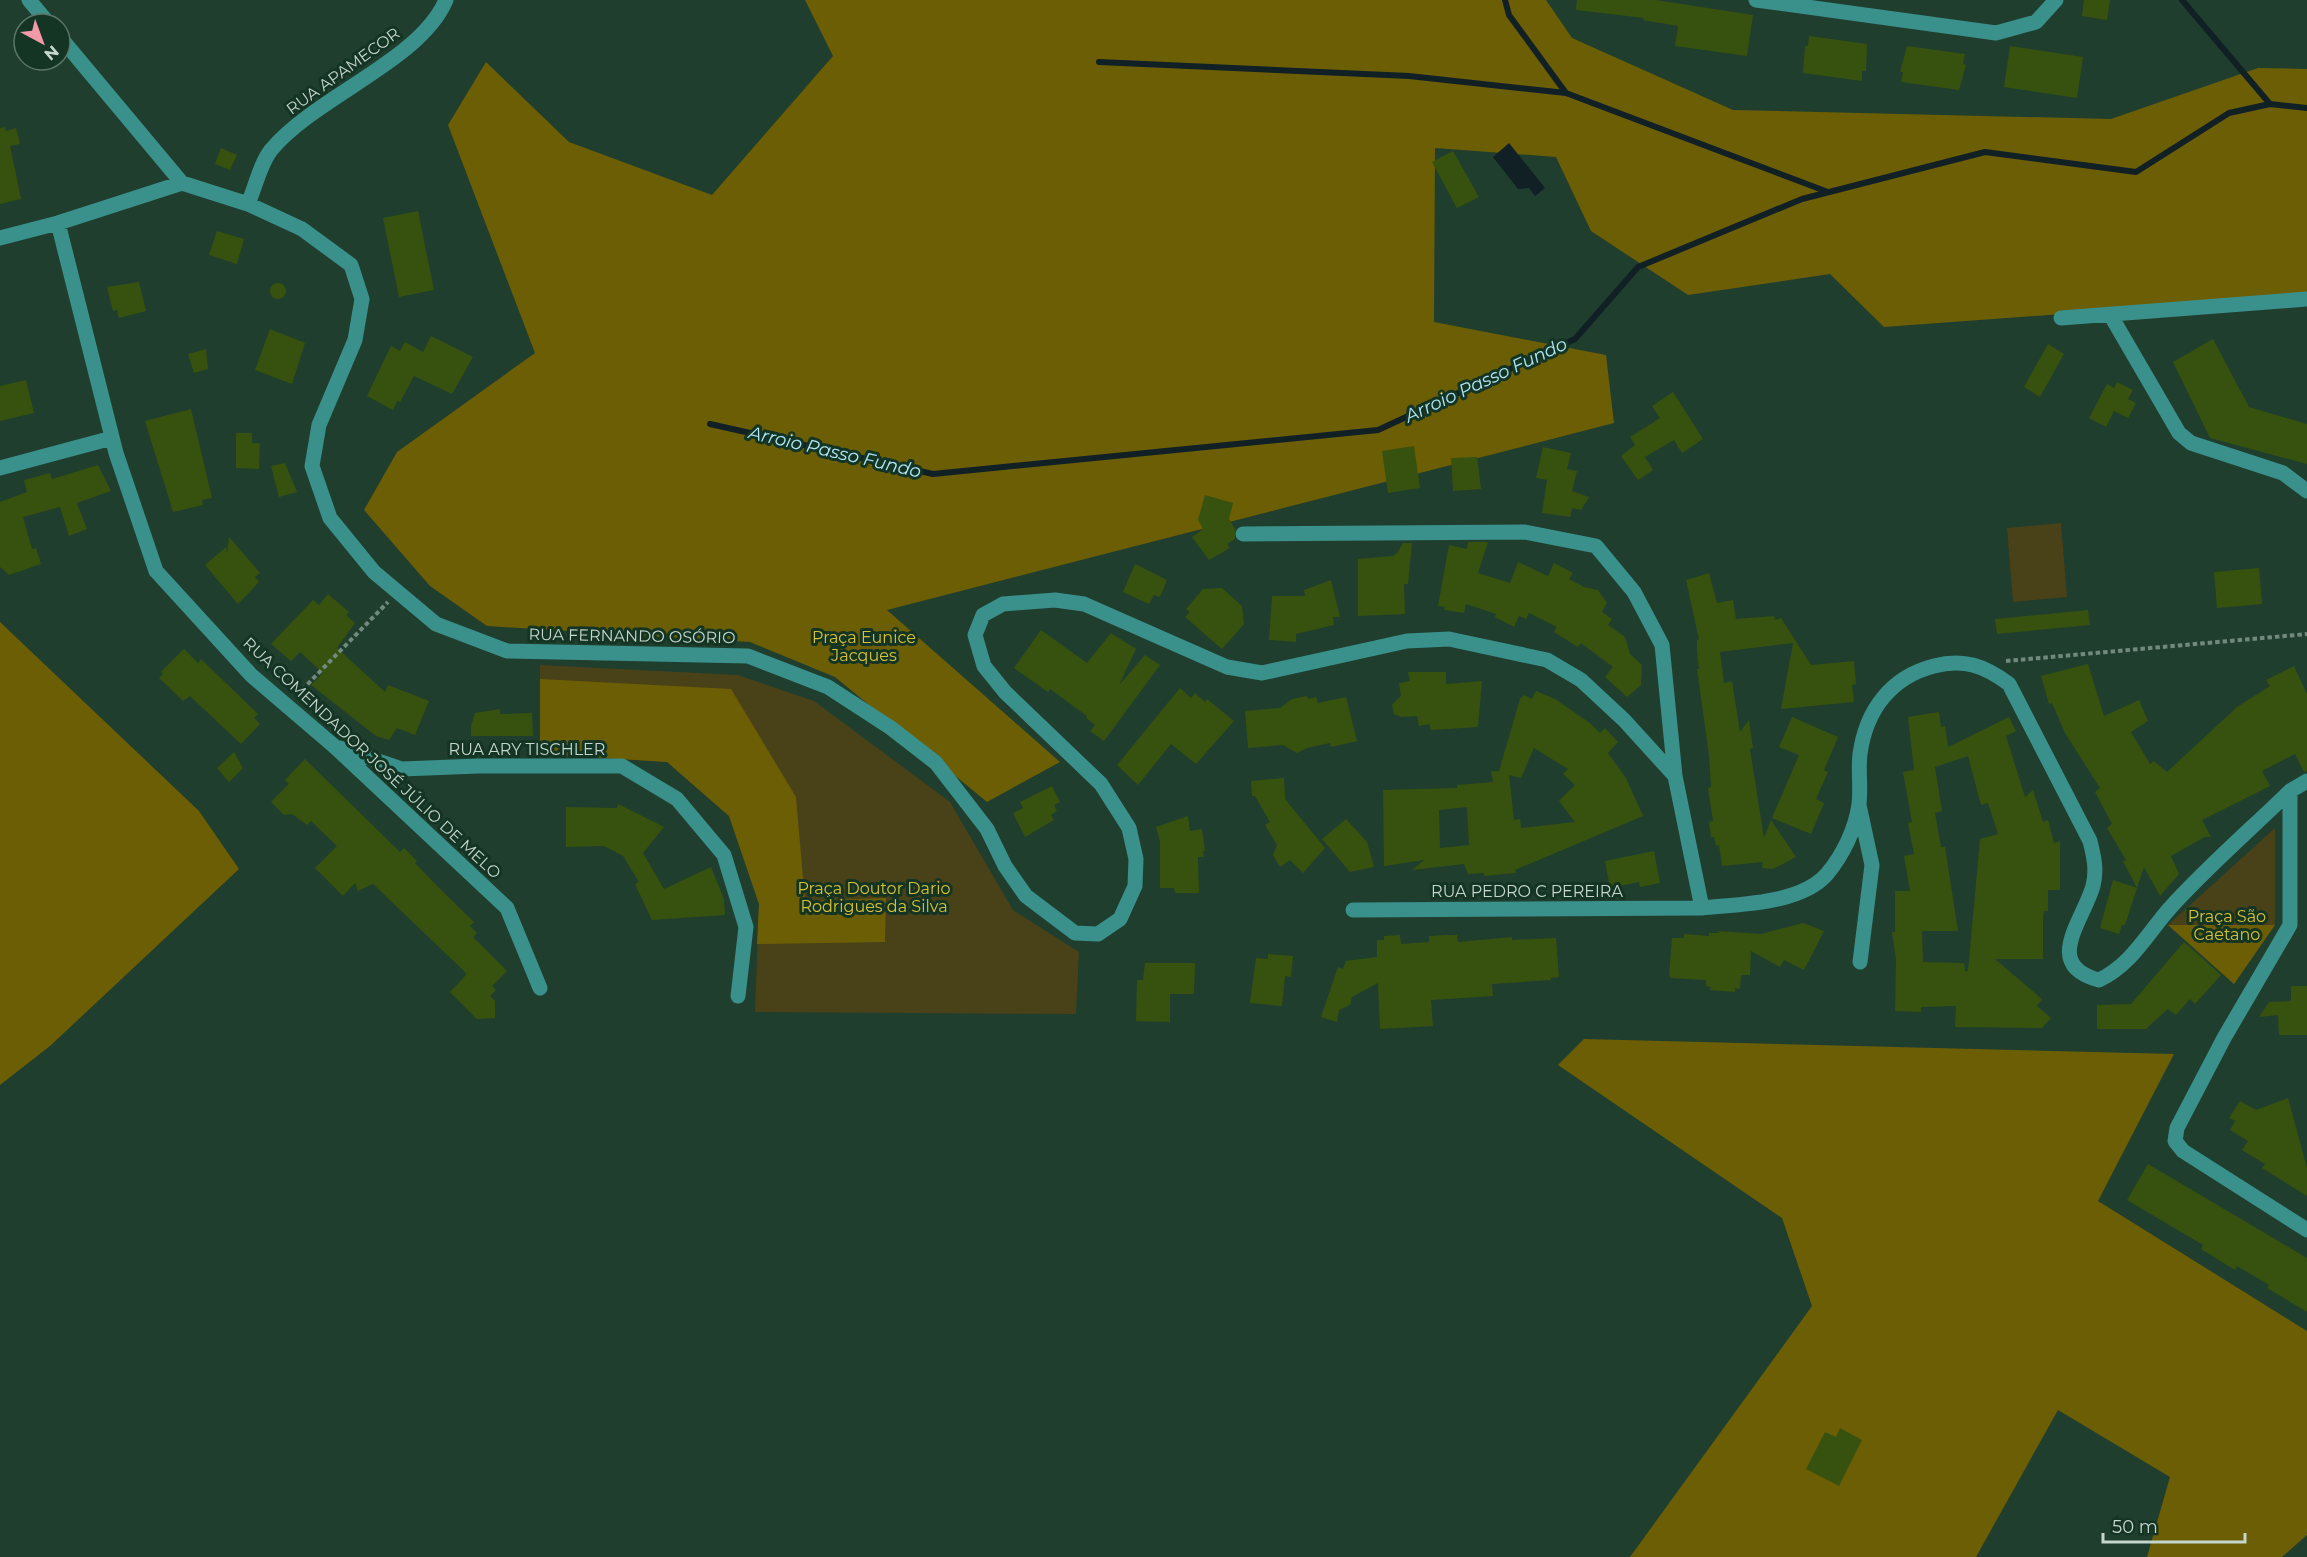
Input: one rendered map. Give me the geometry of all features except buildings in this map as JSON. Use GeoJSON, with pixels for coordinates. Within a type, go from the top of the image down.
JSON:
{"type":"FeatureCollection","features":[{"type":"Feature","properties":{"kind":"street"},"geometry":{"type":"LineString","coordinates":[[29,0],[39,12]]}},
{"type":"Feature","properties":{"kind":"street","name":"RUA APAMECOR"},"geometry":{"type":"LineString","coordinates":[[248,204],[270,151],[304,119],[415,41],[440,15],[446,0]]}},
{"type":"Feature","properties":{"kind":"street"},"geometry":{"type":"LineString","coordinates":[[1756,0],[1996,33],[2036,22],[2056,0]]}},
{"type":"Feature","properties":{"kind":"street"},"geometry":{"type":"LineString","coordinates":[[0,238],[58,223],[182,183],[72,51]]}},
{"type":"Feature","properties":{"kind":"street","name":"RUA FERNANDO OSÓRIO"},"geometry":{"type":"LineString","coordinates":[[182,183],[248,204],[302,229],[351,265],[362,298],[356,340],[319,424],[312,466],[330,518],[374,572],[436,624],[507,651],[748,656],[828,687],[891,728],[936,763],[987,829],[1005,866],[1026,896],[1075,933],[1098,934],[1120,919],[1135,886],[1134,849],[1129,828],[1101,784],[1005,692],[984,666],[975,635],[984,615],[1003,604],[1055,600],[1084,604],[1227,667],[1262,673],[1407,642],[1449,639],[1547,660],[1581,680],[1624,720],[1675,776]]}},
{"type":"Feature","properties":{"kind":"street","name":"RUA COMENDADOR JOSÉ JÚLIO DE MELO"},"geometry":{"type":"LineString","coordinates":[[58,223],[112,438],[156,571],[251,675],[333,746],[507,908],[540,988]]}},
{"type":"Feature","properties":{"kind":"street"},"geometry":{"type":"LineString","coordinates":[[2061,318],[2111,316],[2307,299]]}},
{"type":"Feature","properties":{"kind":"street"},"geometry":{"type":"LineString","coordinates":[[2111,316],[2179,433],[2192,443],[2283,473],[2307,491]]}},
{"type":"Feature","properties":{"kind":"street"},"geometry":{"type":"LineString","coordinates":[[0,468],[112,438]]}},
{"type":"Feature","properties":{"kind":"street"},"geometry":{"type":"LineString","coordinates":[[1243,534],[1525,532],[1596,546],[1634,592],[1662,645],[1675,776],[1702,908],[1758,902],[1794,895],[1826,875],[1846,845],[1859,805]]}},
{"type":"Feature","properties":{"kind":"street"},"geometry":{"type":"LineString","coordinates":[[1860,962],[1872,865],[1859,805],[1860,753],[1870,719],[1886,693],[1910,673],[1953,661],[1974,664],[1993,672],[2009,684],[2090,841],[2096,865],[2093,886],[2068,945],[2068,957],[2076,969],[2087,977],[2099,980],[2114,973],[2171,907],[2290,791],[2307,781]]}},
{"type":"Feature","properties":{"kind":"street","name":"RUA ARY TISCHLER"},"geometry":{"type":"LineString","coordinates":[[333,746],[402,769],[621,766],[677,799],[724,855],[746,927],[738,996]]}},
{"type":"Feature","properties":{"kind":"street"},"geometry":{"type":"LineString","coordinates":[[2290,791],[2290,925],[2224,1038],[2177,1128],[2175,1141],[2183,1151],[2307,1230]]}},
{"type":"Feature","properties":{"kind":"street","name":"RUA PEDRO C PEREIRA"},"geometry":{"type":"LineString","coordinates":[[1353,910],[1702,908]]}},
{"type":"Feature","properties":{"kind":"path"},"geometry":{"type":"LineString","coordinates":[[286,706],[398,591]]}},
{"type":"Feature","properties":{"kind":"path"},"geometry":{"type":"LineString","coordinates":[[1974,664],[2307,634]]}},
{"type":"Feature","properties":{"kind":"green space","name":"Praça Eunice Jacques"},"geometry":{"type":"Polygon","coordinates":[[[805,0],[1546,0],[1572,38],[1733,110],[2111,119],[2258,68],[2307,69],[2307,296],[1884,327],[1830,274],[1688,295],[1591,231],[1556,157],[1435,148],[1434,322],[1606,355],[1614,423],[887,610],[1060,762],[987,802],[835,677],[750,642],[487,626],[430,586],[364,510],[397,452],[535,353],[448,125],[486,62],[569,142],[712,195],[833,56],[805,0]]]}},
{"type":"Feature","properties":{"kind":"green space"},"geometry":{"type":"Polygon","coordinates":[[[2061,523],[2067,597],[2013,602],[2007,528],[2061,523]]]}},
{"type":"Feature","properties":{"kind":"green space"},"geometry":{"type":"Polygon","coordinates":[[[0,622],[199,811],[239,869],[50,1046],[0,1085],[0,622]]]}},
{"type":"Feature","properties":{"kind":"green space","name":"Praça Doutor Dario Rodrigues da Silva"},"geometry":{"type":"Polygon","coordinates":[[[540,665],[738,675],[814,701],[950,802],[1013,910],[1079,952],[1076,1014],[755,1012],[759,904],[729,816],[667,762],[540,754],[540,665]]]}},
{"type":"Feature","properties":{"kind":"green space"},"geometry":{"type":"Polygon","coordinates":[[[540,679],[731,689],[796,797],[805,901],[886,898],[885,942],[757,944],[759,904],[729,816],[667,762],[540,754],[540,679]]]}},
{"type":"Feature","properties":{"kind":"green space","name":"Praça São Caetano"},"geometry":{"type":"Polygon","coordinates":[[[2275,828],[2275,925],[2234,984],[2168,925],[2275,828]]]}},
{"type":"Feature","properties":{"kind":"green space"},"geometry":{"type":"Polygon","coordinates":[[[2168,925],[2275,925],[2234,984],[2168,925]]]}},
{"type":"Feature","properties":{"kind":"green space"},"geometry":{"type":"Polygon","coordinates":[[[1584,1039],[2174,1054],[2098,1201],[2307,1331],[2307,1535],[2282,1557],[2147,1557],[2170,1477],[2058,1410],[1976,1557],[1630,1557],[1812,1306],[1782,1218],[1558,1065],[1584,1039]]]}},
{"type":"Feature","properties":{"kind":"shaded area"},"geometry":{"type":"Polygon","coordinates":[[[1509,143],[1545,188],[1535,196],[1529,188],[1518,189],[1493,157],[1509,143]]]}},
{"type":"Feature","properties":{"kind":"waterway"},"geometry":{"type":"LineString","coordinates":[[1505,0],[1509,15],[1566,93]]}},
{"type":"Feature","properties":{"kind":"waterway"},"geometry":{"type":"LineString","coordinates":[[2182,0],[2270,104]]}},
{"type":"Feature","properties":{"kind":"waterway"},"geometry":{"type":"LineString","coordinates":[[1099,62],[1409,76],[1566,93],[1828,192]]}},
{"type":"Feature","properties":{"kind":"waterway","name":"Arroio Passo Fundo"},"geometry":{"type":"LineString","coordinates":[[710,424],[933,474],[1378,430],[1575,339],[1638,267],[1802,199],[1985,152],[2136,172],[2229,113],[2270,104],[2307,108]]}}]}
